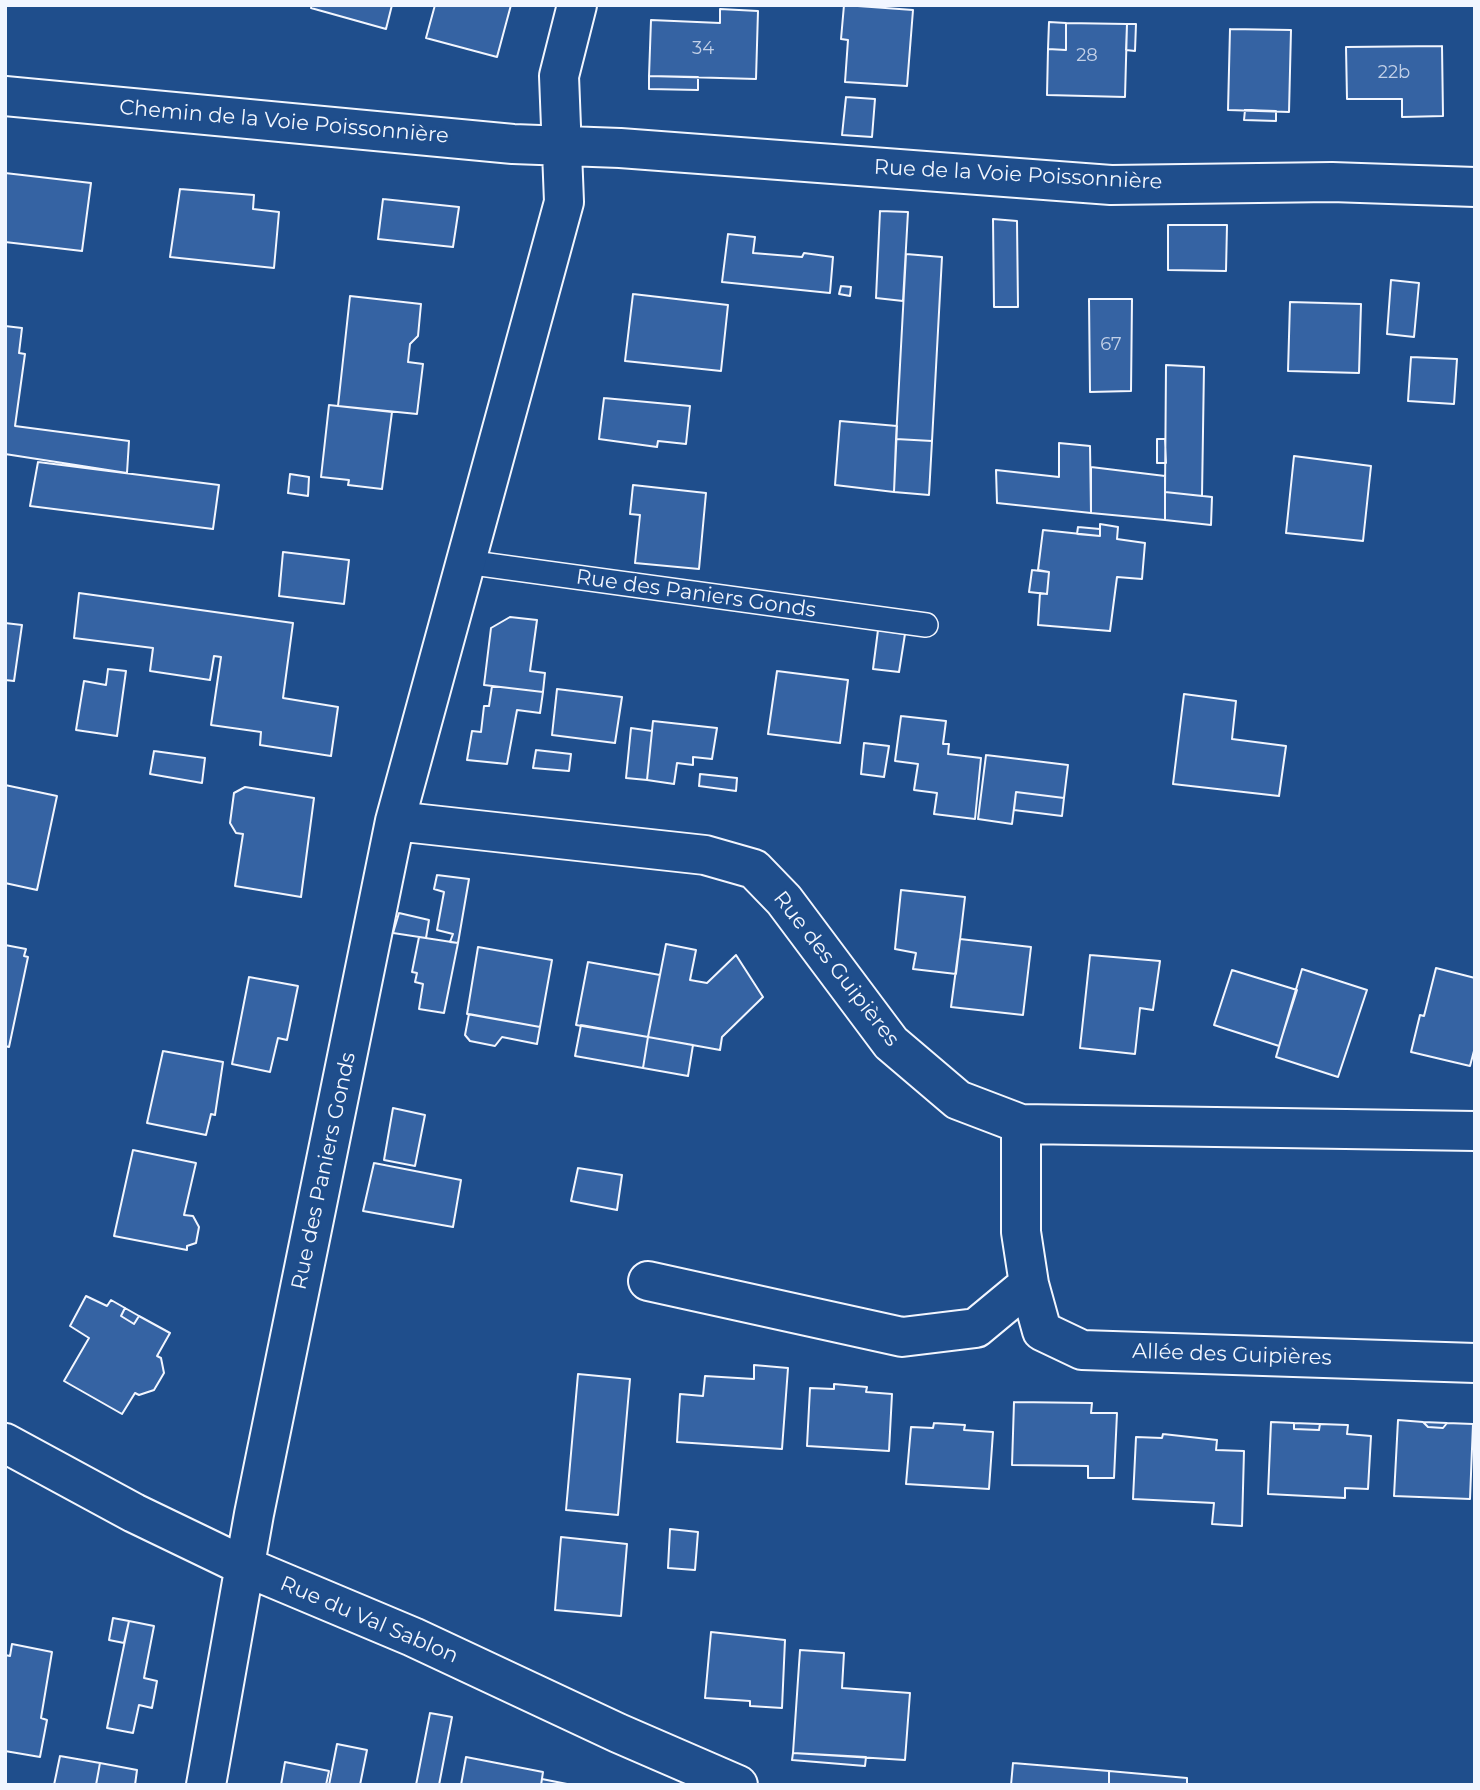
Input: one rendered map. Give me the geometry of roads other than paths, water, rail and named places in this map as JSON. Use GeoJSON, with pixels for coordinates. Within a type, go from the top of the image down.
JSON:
{"type":"FeatureCollection","features":[{"type":"Feature","properties":{"kind":"street","name":"Rue des Paniers Gonds"},"geometry":{"type":"LineString","coordinates":[[206,1785],[244,1566],[395,821],[564,202],[559,76],[577,5]]}},
{"type":"Feature","properties":{"kind":"street","name":"Chemin de la Voie Poissonnière"},"geometry":{"type":"LineString","coordinates":[[5,96],[562,147]]}},
{"type":"Feature","properties":{"kind":"street","name":"Rue de la Voie Poissonnière"},"geometry":{"type":"LineString","coordinates":[[562,147],[620,148],[1111,185],[1332,182],[1475,187]]}},
{"type":"Feature","properties":{"kind":"street","name":"Rue des Guipières"},"geometry":{"type":"LineString","coordinates":[[395,821],[705,855],[754,869],[783,900],[891,1043],[958,1100],[1021,1124],[1475,1131]]}},
{"type":"Feature","properties":{"kind":"street","name":"Allée des Guipières"},"geometry":{"type":"LineString","coordinates":[[1021,1124],[1021,1232],[1029,1284],[1042,1331],[1082,1350],[1475,1363]]}},
{"type":"Feature","properties":{"kind":"street"},"geometry":{"type":"LineString","coordinates":[[648,1281],[902,1337],[976,1328],[1029,1284]]}},
{"type":"Feature","properties":{"kind":"street","name":"Rue du Val Sablon"},"geometry":{"type":"LineString","coordinates":[[5,1443],[134,1513],[244,1566],[413,1637],[618,1733],[737,1785]]}},
{"type":"Feature","properties":{"kind":"lane","name":"Rue des Paniers Gonds"},"geometry":{"type":"LineString","coordinates":[[466,562],[926,625]]}}]}
